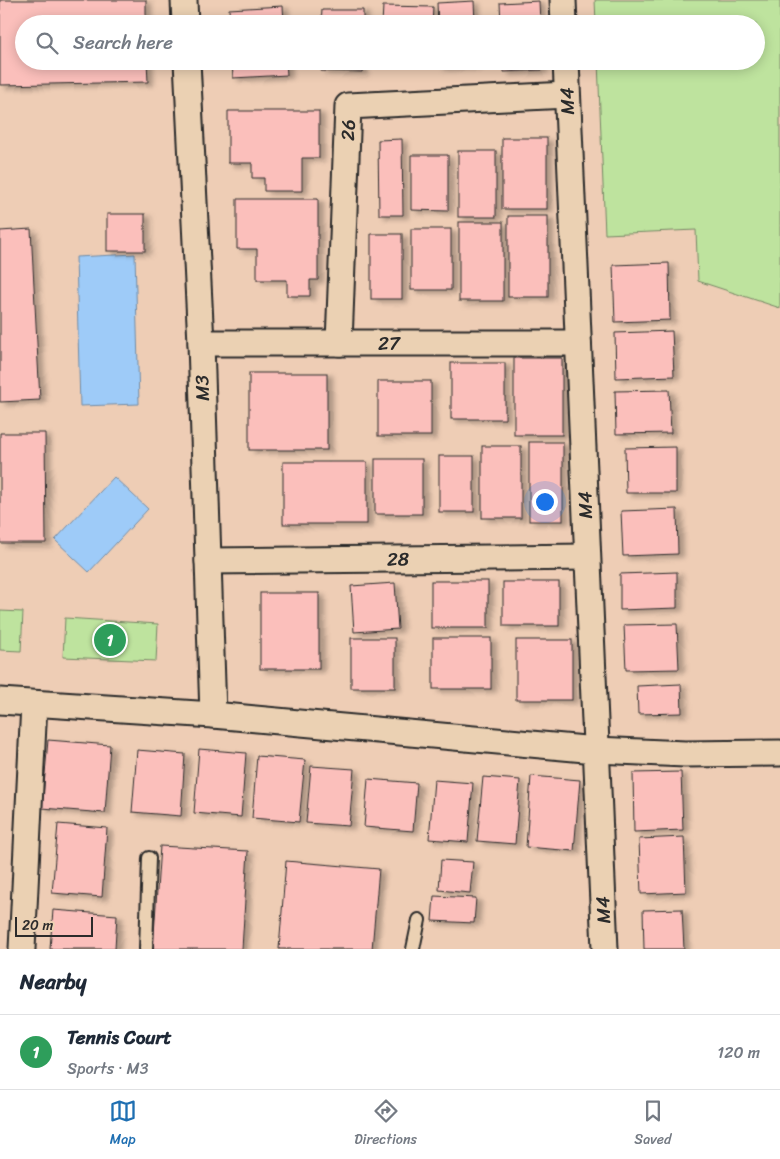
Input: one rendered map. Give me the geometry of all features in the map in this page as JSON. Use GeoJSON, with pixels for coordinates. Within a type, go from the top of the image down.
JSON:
{"type":"FeatureCollection","features":[{"type":"Feature","properties":{"kind":"street"},"geometry":{"type":"LineString","coordinates":[[184,0],[185,15]]}},
{"type":"Feature","properties":{"kind":"street"},"geometry":{"type":"LineString","coordinates":[[563,0],[564,15]]}},
{"type":"Feature","properties":{"kind":"street","name":"M3"},"geometry":{"type":"LineString","coordinates":[[187,70],[201,342],[214,715]]}},
{"type":"Feature","properties":{"kind":"street","name":"M4"},"geometry":{"type":"LineString","coordinates":[[566,70],[605,949]]}},
{"type":"Feature","properties":{"kind":"street","name":"26"},"geometry":{"type":"LineString","coordinates":[[340,342],[348,106],[567,95]]}},
{"type":"Feature","properties":{"kind":"street","name":"27"},"geometry":{"type":"LineString","coordinates":[[201,342],[578,342]]}},
{"type":"Feature","properties":{"kind":"street","name":"28"},"geometry":{"type":"LineString","coordinates":[[208,561],[587,557]]}},
{"type":"Feature","properties":{"kind":"street"},"geometry":{"type":"LineString","coordinates":[[0,701],[214,715],[596,750],[685,754],[780,753]]}},
{"type":"Feature","properties":{"kind":"street"},"geometry":{"type":"LineString","coordinates":[[22,949],[34,704]]}},
{"type":"Feature","properties":{"kind":"lane"},"geometry":{"type":"LineString","coordinates":[[146,949],[149,858]]}},
{"type":"Feature","properties":{"kind":"lane"},"geometry":{"type":"LineString","coordinates":[[413,949],[419,920]]}},
{"type":"Feature","properties":{"kind":"green space"},"geometry":{"type":"Polygon","coordinates":[[[595,0],[780,0],[780,308],[698,281],[696,230],[605,234],[598,70],[765,70],[765,15],[596,15],[595,0]]]}},
{"type":"Feature","properties":{"kind":"green space"},"geometry":{"type":"Polygon","coordinates":[[[0,611],[23,612],[21,651],[0,650],[0,611]]]}},
{"type":"Feature","properties":{"kind":"green space"},"geometry":{"type":"Polygon","coordinates":[[[65,618],[158,624],[156,661],[63,657],[65,618]]]}},
{"type":"Feature","properties":{"kind":"water"},"geometry":{"type":"Polygon","coordinates":[[[135,254],[139,404],[80,406],[76,257],[135,254]]]}},
{"type":"Feature","properties":{"kind":"water"},"geometry":{"type":"Polygon","coordinates":[[[114,477],[148,509],[89,572],[55,540],[114,477]]]}},
{"type":"Feature","properties":{"kind":"building"},"geometry":{"type":"Polygon","coordinates":[[[0,0],[146,0],[146,15],[15,15],[15,70],[147,70],[148,82],[0,85],[0,0]]]}},
{"type":"Feature","properties":{"kind":"building"},"geometry":{"type":"Polygon","coordinates":[[[474,1],[475,15],[438,15],[437,3],[474,1]]]}},
{"type":"Feature","properties":{"kind":"building"},"geometry":{"type":"Polygon","coordinates":[[[539,1],[540,15],[501,15],[500,3],[539,1]]]}},
{"type":"Feature","properties":{"kind":"building"},"geometry":{"type":"Polygon","coordinates":[[[283,6],[284,15],[229,15],[229,9],[283,6]]]}},
{"type":"Feature","properties":{"kind":"building"},"geometry":{"type":"Polygon","coordinates":[[[383,6],[433,7],[433,15],[382,15],[383,6]]]}},
{"type":"Feature","properties":{"kind":"building"},"geometry":{"type":"Polygon","coordinates":[[[322,10],[363,10],[363,15],[322,15],[322,10]]]}},
{"type":"Feature","properties":{"kind":"building"},"geometry":{"type":"Polygon","coordinates":[[[233,70],[287,70],[287,75],[233,78],[233,70]]]}},
{"type":"Feature","properties":{"kind":"building"},"geometry":{"type":"Polygon","coordinates":[[[321,70],[362,70],[362,72],[321,70]]]}},
{"type":"Feature","properties":{"kind":"building"},"geometry":{"type":"Polygon","coordinates":[[[504,70],[542,70],[504,72],[504,70]]]}},
{"type":"Feature","properties":{"kind":"building"},"geometry":{"type":"Polygon","coordinates":[[[228,111],[319,111],[319,158],[302,158],[302,191],[264,191],[264,178],[252,178],[252,163],[228,163],[228,111]]]}},
{"type":"Feature","properties":{"kind":"building"},"geometry":{"type":"Polygon","coordinates":[[[502,138],[547,138],[547,209],[502,209],[502,138]]]}},
{"type":"Feature","properties":{"kind":"building"},"geometry":{"type":"Polygon","coordinates":[[[402,139],[403,215],[379,215],[378,140],[402,139]]]}},
{"type":"Feature","properties":{"kind":"building"},"geometry":{"type":"Polygon","coordinates":[[[458,151],[496,151],[496,217],[458,217],[458,151]]]}},
{"type":"Feature","properties":{"kind":"building"},"geometry":{"type":"Polygon","coordinates":[[[411,155],[448,155],[448,211],[411,210],[411,155]]]}},
{"type":"Feature","properties":{"kind":"building"},"geometry":{"type":"Polygon","coordinates":[[[237,199],[318,199],[318,280],[310,280],[310,296],[287,296],[287,280],[257,280],[257,249],[237,249],[237,199]]]}},
{"type":"Feature","properties":{"kind":"building"},"geometry":{"type":"Polygon","coordinates":[[[107,214],[145,214],[145,251],[107,251],[107,214]]]}},
{"type":"Feature","properties":{"kind":"building"},"geometry":{"type":"Polygon","coordinates":[[[508,216],[548,216],[548,297],[508,297],[508,216]]]}},
{"type":"Feature","properties":{"kind":"building"},"geometry":{"type":"Polygon","coordinates":[[[459,222],[503,222],[503,301],[459,301],[459,222]]]}},
{"type":"Feature","properties":{"kind":"building"},"geometry":{"type":"Polygon","coordinates":[[[31,229],[40,400],[0,402],[0,231],[31,229]]]}},
{"type":"Feature","properties":{"kind":"building"},"geometry":{"type":"Polygon","coordinates":[[[411,229],[451,229],[451,290],[411,290],[411,229]]]}},
{"type":"Feature","properties":{"kind":"building"},"geometry":{"type":"Polygon","coordinates":[[[371,234],[402,234],[402,299],[371,299],[371,234]]]}},
{"type":"Feature","properties":{"kind":"building"},"geometry":{"type":"Polygon","coordinates":[[[669,263],[670,320],[615,322],[613,265],[669,263]]]}},
{"type":"Feature","properties":{"kind":"building"},"geometry":{"type":"Polygon","coordinates":[[[672,331],[674,376],[616,378],[615,333],[672,331]]]}},
{"type":"Feature","properties":{"kind":"building"},"geometry":{"type":"Polygon","coordinates":[[[514,358],[562,358],[562,435],[514,435],[514,358]]]}},
{"type":"Feature","properties":{"kind":"building"},"geometry":{"type":"Polygon","coordinates":[[[451,363],[505,363],[505,419],[451,419],[451,363]]]}},
{"type":"Feature","properties":{"kind":"building"},"geometry":{"type":"Polygon","coordinates":[[[249,373],[327,373],[327,450],[249,450],[249,373]]]}},
{"type":"Feature","properties":{"kind":"building"},"geometry":{"type":"Polygon","coordinates":[[[378,381],[431,381],[431,436],[378,436],[378,381]]]}},
{"type":"Feature","properties":{"kind":"building"},"geometry":{"type":"Polygon","coordinates":[[[669,390],[671,433],[616,434],[615,391],[669,390]]]}},
{"type":"Feature","properties":{"kind":"building"},"geometry":{"type":"Polygon","coordinates":[[[0,433],[45,433],[46,543],[0,543],[0,433]]]}},
{"type":"Feature","properties":{"kind":"building"},"geometry":{"type":"Polygon","coordinates":[[[529,442],[563,442],[563,521],[529,521],[529,442]]]}},
{"type":"Feature","properties":{"kind":"building"},"geometry":{"type":"Polygon","coordinates":[[[482,446],[521,446],[521,518],[482,518],[482,446]]]}},
{"type":"Feature","properties":{"kind":"building"},"geometry":{"type":"Polygon","coordinates":[[[676,447],[676,493],[626,493],[625,448],[676,447]]]}},
{"type":"Feature","properties":{"kind":"building"},"geometry":{"type":"Polygon","coordinates":[[[439,456],[474,456],[474,512],[439,512],[439,456]]]}},
{"type":"Feature","properties":{"kind":"building"},"geometry":{"type":"Polygon","coordinates":[[[375,459],[422,459],[422,514],[375,514],[375,459]]]}},
{"type":"Feature","properties":{"kind":"building"},"geometry":{"type":"Polygon","coordinates":[[[283,462],[367,462],[367,524],[283,524],[283,462]]]}},
{"type":"Feature","properties":{"kind":"building"},"geometry":{"type":"Polygon","coordinates":[[[677,509],[678,554],[623,556],[621,511],[677,509]]]}},
{"type":"Feature","properties":{"kind":"building"},"geometry":{"type":"Polygon","coordinates":[[[677,572],[677,608],[620,610],[620,574],[677,572]]]}},
{"type":"Feature","properties":{"kind":"building"},"geometry":{"type":"Polygon","coordinates":[[[431,581],[488,581],[488,628],[431,628],[431,581]]]}},
{"type":"Feature","properties":{"kind":"building"},"geometry":{"type":"Polygon","coordinates":[[[503,582],[559,582],[559,626],[503,626],[503,582]]]}},
{"type":"Feature","properties":{"kind":"building"},"geometry":{"type":"Polygon","coordinates":[[[395,583],[398,629],[354,632],[351,586],[395,583]]]}},
{"type":"Feature","properties":{"kind":"building"},"geometry":{"type":"Polygon","coordinates":[[[260,593],[319,593],[319,669],[260,669],[260,593]]]}},
{"type":"Feature","properties":{"kind":"building"},"geometry":{"type":"Polygon","coordinates":[[[677,624],[679,669],[626,670],[624,625],[677,624]]]}},
{"type":"Feature","properties":{"kind":"building"},"geometry":{"type":"Polygon","coordinates":[[[351,638],[395,638],[395,688],[351,688],[351,638]]]}},
{"type":"Feature","properties":{"kind":"building"},"geometry":{"type":"Polygon","coordinates":[[[433,638],[491,638],[491,689],[433,689],[433,638]]]}},
{"type":"Feature","properties":{"kind":"building"},"geometry":{"type":"Polygon","coordinates":[[[516,640],[572,640],[572,700],[516,700],[516,640]]]}},
{"type":"Feature","properties":{"kind":"building"},"geometry":{"type":"Polygon","coordinates":[[[681,684],[682,713],[638,714],[637,686],[681,684]]]}},
{"type":"Feature","properties":{"kind":"building"},"geometry":{"type":"Polygon","coordinates":[[[48,740],[110,745],[105,813],[42,808],[48,740]]]}},
{"type":"Feature","properties":{"kind":"building"},"geometry":{"type":"Polygon","coordinates":[[[199,749],[246,753],[241,817],[194,813],[199,749]]]}},
{"type":"Feature","properties":{"kind":"building"},"geometry":{"type":"Polygon","coordinates":[[[137,750],[185,754],[181,816],[132,812],[137,750]]]}},
{"type":"Feature","properties":{"kind":"building"},"geometry":{"type":"Polygon","coordinates":[[[257,756],[305,760],[299,822],[252,818],[257,756]]]}},
{"type":"Feature","properties":{"kind":"building"},"geometry":{"type":"Polygon","coordinates":[[[311,766],[354,769],[349,826],[306,823],[311,766]]]}},
{"type":"Feature","properties":{"kind":"building"},"geometry":{"type":"Polygon","coordinates":[[[681,772],[683,830],[634,832],[633,773],[681,772]]]}},
{"type":"Feature","properties":{"kind":"building"},"geometry":{"type":"Polygon","coordinates":[[[531,776],[580,780],[574,851],[526,847],[531,776]]]}},
{"type":"Feature","properties":{"kind":"building"},"geometry":{"type":"Polygon","coordinates":[[[483,777],[520,780],[515,844],[477,841],[483,777]]]}},
{"type":"Feature","properties":{"kind":"building"},"geometry":{"type":"Polygon","coordinates":[[[368,779],[417,783],[413,831],[364,827],[368,779]]]}},
{"type":"Feature","properties":{"kind":"building"},"geometry":{"type":"Polygon","coordinates":[[[434,780],[473,783],[468,842],[429,839],[434,780]]]}},
{"type":"Feature","properties":{"kind":"building"},"geometry":{"type":"Polygon","coordinates":[[[58,824],[107,828],[102,897],[52,893],[58,824]]]}},
{"type":"Feature","properties":{"kind":"building"},"geometry":{"type":"Polygon","coordinates":[[[684,837],[686,892],[641,894],[639,839],[684,837]]]}},
{"type":"Feature","properties":{"kind":"building"},"geometry":{"type":"Polygon","coordinates":[[[160,846],[248,851],[242,949],[153,949],[160,846]]]}},
{"type":"Feature","properties":{"kind":"building"},"geometry":{"type":"Polygon","coordinates":[[[441,860],[473,862],[470,893],[439,890],[441,860]]]}},
{"type":"Feature","properties":{"kind":"building"},"geometry":{"type":"Polygon","coordinates":[[[286,861],[379,869],[372,949],[279,949],[286,861]]]}},
{"type":"Feature","properties":{"kind":"building"},"geometry":{"type":"Polygon","coordinates":[[[434,896],[476,898],[474,923],[432,921],[434,896]]]}},
{"type":"Feature","properties":{"kind":"building"},"geometry":{"type":"Polygon","coordinates":[[[682,909],[684,949],[644,949],[643,910],[682,909]]]}},
{"type":"Feature","properties":{"kind":"building"},"geometry":{"type":"Polygon","coordinates":[[[53,910],[117,915],[115,949],[50,949],[53,910]]]}},
{"type":"Feature","properties":{"kind":"place","name":"Tennis Court"},"geometry":{"type":"Point","coordinates":[110,640]}}]}
